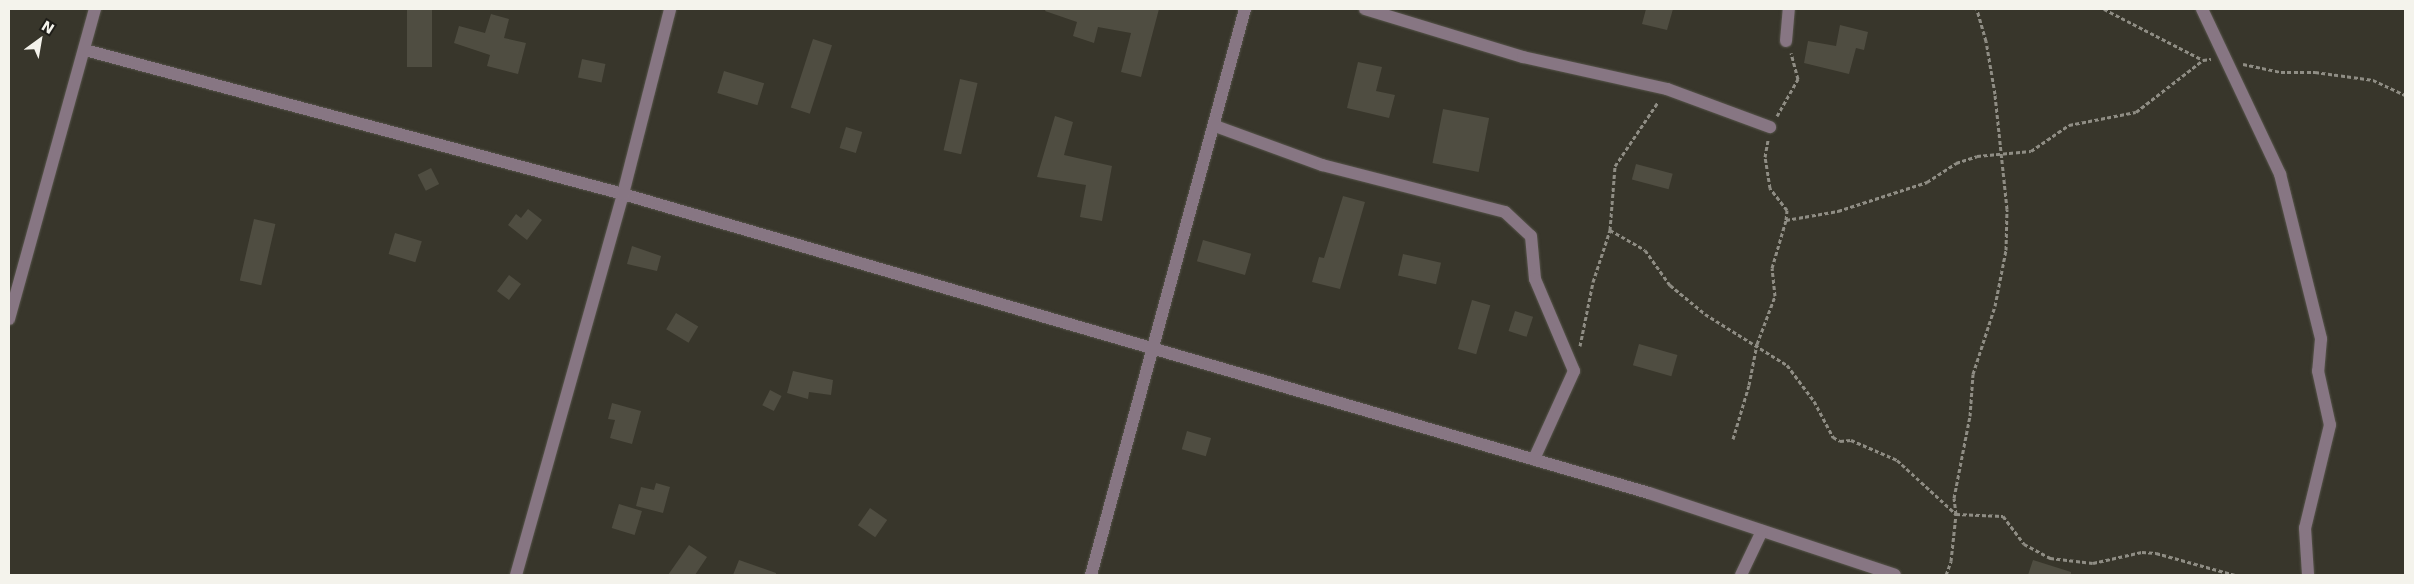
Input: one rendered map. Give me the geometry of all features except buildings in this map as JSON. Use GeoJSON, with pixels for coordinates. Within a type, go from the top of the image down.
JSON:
{"type":"FeatureCollection","features":[{"type":"Feature","properties":{"kind":"street"},"geometry":{"type":"LineString","coordinates":[[9,319],[95,9]]}},
{"type":"Feature","properties":{"kind":"street"},"geometry":{"type":"LineString","coordinates":[[516,575],[623,194],[670,9]]}},
{"type":"Feature","properties":{"kind":"street"},"geometry":{"type":"LineString","coordinates":[[1091,575],[1152,348],[1215,126],[1245,9]]}},
{"type":"Feature","properties":{"kind":"street"},"geometry":{"type":"LineString","coordinates":[[1365,9],[1523,57],[1667,89],[1770,127]]}},
{"type":"Feature","properties":{"kind":"street"},"geometry":{"type":"LineString","coordinates":[[1786,41],[1789,9]]}},
{"type":"Feature","properties":{"kind":"street"},"geometry":{"type":"LineString","coordinates":[[2202,9],[2223,58],[2280,174],[2321,339],[2318,371],[2330,425],[2305,528],[2308,575]]}},
{"type":"Feature","properties":{"kind":"street"},"geometry":{"type":"LineString","coordinates":[[85,50],[623,194],[1534,459],[1895,575]]}},
{"type":"Feature","properties":{"kind":"street"},"geometry":{"type":"LineString","coordinates":[[1215,126],[1322,164],[1505,212],[1531,236],[1535,279],[1574,371],[1534,459]]}},
{"type":"Feature","properties":{"kind":"street"},"geometry":{"type":"LineString","coordinates":[[1741,575],[1762,531]]}},
{"type":"Feature","properties":{"kind":"path"},"geometry":{"type":"LineString","coordinates":[[1946,575],[1951,561],[1956,514],[1954,498],[1970,416],[1974,374],[1995,306],[2006,250],[2008,209],[1986,41],[1977,9]]}},
{"type":"Feature","properties":{"kind":"path"},"geometry":{"type":"LineString","coordinates":[[2104,9],[2203,60]]}},
{"type":"Feature","properties":{"kind":"path"},"geometry":{"type":"LineString","coordinates":[[1733,439],[1749,385],[1757,344],[1775,296],[1772,268],[1786,220],[1787,210],[1770,188],[1765,157],[1770,127],[1795,89],[1798,78],[1786,41]]}},
{"type":"Feature","properties":{"kind":"path"},"geometry":{"type":"LineString","coordinates":[[1786,220],[1865,203],[1927,182],[1956,163],[1977,156],[2001,156],[2031,151],[2070,125],[2136,112],[2203,60],[2223,58],[2280,72],[2316,72],[2373,80],[2405,95]]}},
{"type":"Feature","properties":{"kind":"path"},"geometry":{"type":"LineString","coordinates":[[1574,371],[1593,282],[1610,230],[1614,166],[1667,89]]}},
{"type":"Feature","properties":{"kind":"path"},"geometry":{"type":"LineString","coordinates":[[1610,230],[1646,250],[1670,285],[1705,314],[1757,344],[1793,371],[1833,437],[1840,441],[1851,440],[1897,460],[1956,514],[2003,516],[2024,544],[2050,558],[2093,563],[2142,552],[2156,553],[2235,575]]}}]}
